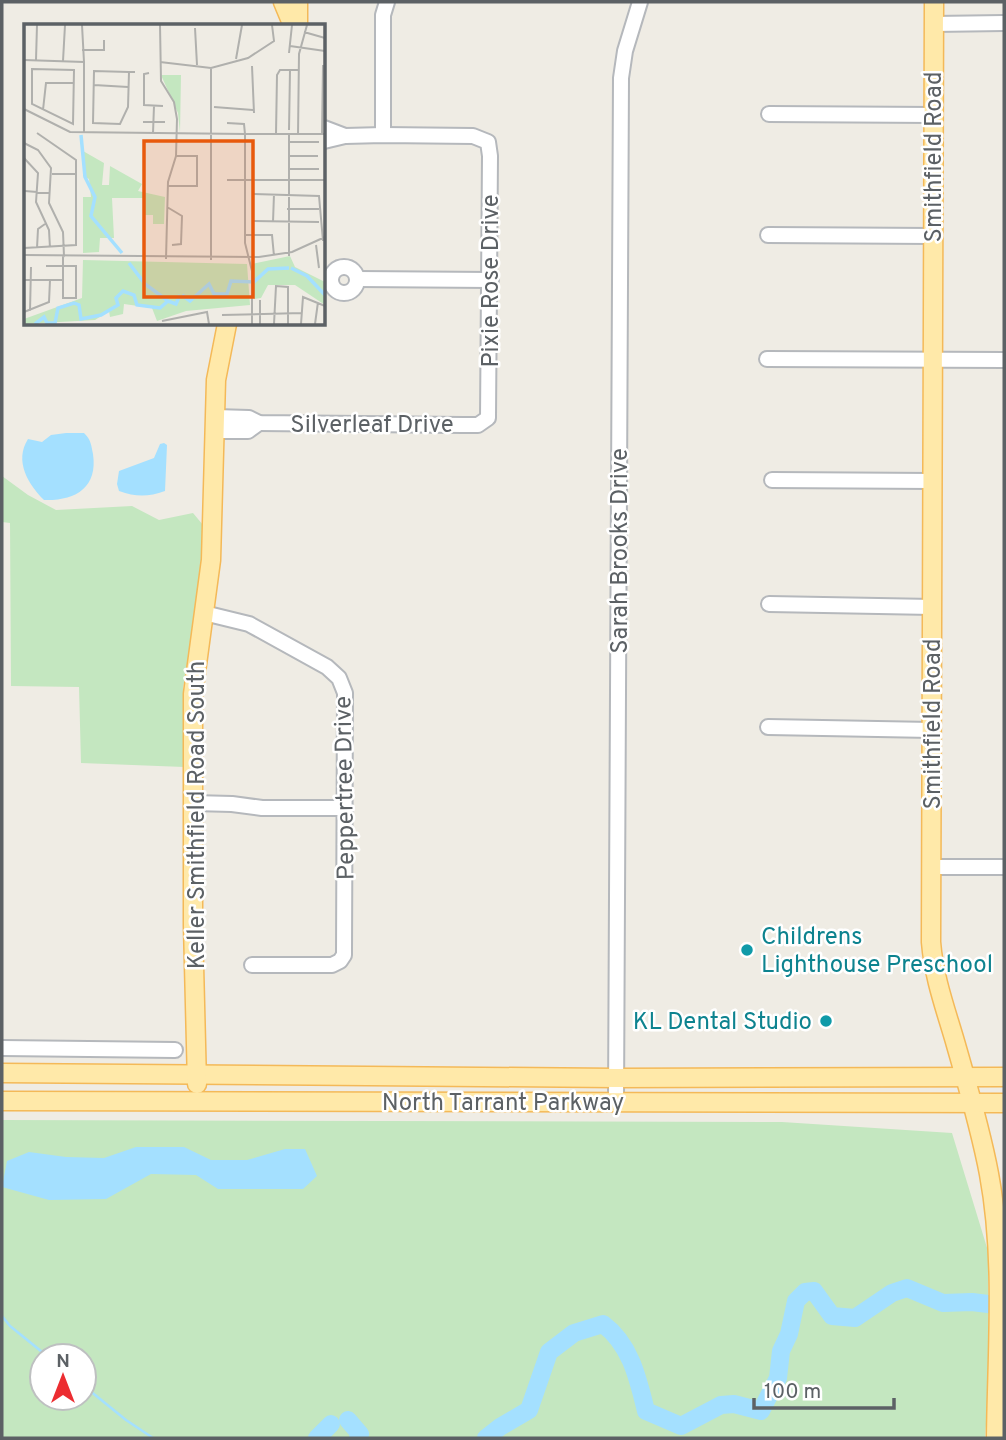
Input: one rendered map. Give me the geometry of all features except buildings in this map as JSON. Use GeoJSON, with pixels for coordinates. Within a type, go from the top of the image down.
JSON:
{"type":"FeatureCollection","features":[{"type":"Feature","properties":{"kind":"main road"},"geometry":{"type":"LineString","coordinates":[[283,2],[294,24]]}},
{"type":"Feature","properties":{"kind":"main road"},"geometry":{"type":"LineString","coordinates":[[295,24],[298,2]]}},
{"type":"Feature","properties":{"kind":"main road","name":"Smithfield Road"},"geometry":{"type":"LineString","coordinates":[[934,2],[930,867],[933,969],[965,1077],[994,1205],[998,1311],[996,1438]]}},
{"type":"Feature","properties":{"kind":"main road","name":"Keller Smithfield Road South"},"geometry":{"type":"LineString","coordinates":[[197,1100],[192,694],[211,560],[216,380],[227,326]]}},
{"type":"Feature","properties":{"kind":"main road","name":"North Tarrant Parkway"},"geometry":{"type":"LineString","coordinates":[[2,1073],[616,1078],[1004,1077]]}},
{"type":"Feature","properties":{"kind":"main road"},"geometry":{"type":"LineString","coordinates":[[424,1075],[424,1103]]}},
{"type":"Feature","properties":{"kind":"main road","name":"North Tarrant Parkway"},"geometry":{"type":"LineString","coordinates":[[2,1101],[1004,1103]]}},
{"type":"Feature","properties":{"kind":"street"},"geometry":{"type":"LineString","coordinates":[[326,140],[345,135],[383,135],[383,15],[387,2]]}},
{"type":"Feature","properties":{"kind":"street","name":"Sarah Brooks Drive"},"geometry":{"type":"LineString","coordinates":[[616,1102],[621,78],[625,51],[640,2]]}},
{"type":"Feature","properties":{"kind":"street"},"geometry":{"type":"LineString","coordinates":[[934,24],[1004,23]]}},
{"type":"Feature","properties":{"kind":"street"},"geometry":{"type":"LineString","coordinates":[[769,114],[934,115]]}},
{"type":"Feature","properties":{"kind":"street"},"geometry":{"type":"LineString","coordinates":[[326,129],[345,135]]}},
{"type":"Feature","properties":{"kind":"street","name":"Pixie Rose Drive"},"geometry":{"type":"LineString","coordinates":[[383,135],[472,136],[484,139],[490,148],[490,410],[484,423]]}},
{"type":"Feature","properties":{"kind":"street"},"geometry":{"type":"LineString","coordinates":[[768,235],[933,236]]}},
{"type":"Feature","properties":{"kind":"street"},"geometry":{"type":"LineString","coordinates":[[357,279],[491,280]]}},
{"type":"Feature","properties":{"kind":"street"},"geometry":{"type":"LineString","coordinates":[[768,359],[1004,360]]}},
{"type":"Feature","properties":{"kind":"street","name":"Silverleaf Drive"},"geometry":{"type":"LineString","coordinates":[[215,424],[249,418],[259,423],[484,423]]}},
{"type":"Feature","properties":{"kind":"street"},"geometry":{"type":"LineString","coordinates":[[772,480],[933,481]]}},
{"type":"Feature","properties":{"kind":"street"},"geometry":{"type":"LineString","coordinates":[[769,604],[933,607]]}},
{"type":"Feature","properties":{"kind":"street","name":"Peppertree Drive"},"geometry":{"type":"LineString","coordinates":[[204,613],[250,624],[327,667],[339,678],[345,699],[343,957],[337,963],[252,965]]}},
{"type":"Feature","properties":{"kind":"street"},"geometry":{"type":"LineString","coordinates":[[768,727],[932,730]]}},
{"type":"Feature","properties":{"kind":"street"},"geometry":{"type":"LineString","coordinates":[[193,803],[262,808],[345,808]]}},
{"type":"Feature","properties":{"kind":"street"},"geometry":{"type":"LineString","coordinates":[[930,867],[1004,867]]}},
{"type":"Feature","properties":{"kind":"street"},"geometry":{"type":"LineString","coordinates":[[2,1048],[175,1050]]}},
{"type":"Feature","properties":{"kind":"street"},"geometry":{"type":"LineString","coordinates":[[46,1074],[47,1049]]}},
{"type":"Feature","properties":{"kind":"green space"},"geometry":{"type":"Polygon","coordinates":[[[2,476],[28,495],[56,510],[132,506],[159,520],[193,513],[203,525],[199,597],[183,688],[184,767],[81,763],[79,687],[11,686],[10,523],[2,522],[2,476]]]}},
{"type":"Feature","properties":{"kind":"green space"},"geometry":{"type":"Polygon","coordinates":[[[2,1120],[782,1122],[952,1133],[988,1251],[989,1384],[985,1438],[2,1438],[2,1120]]]}},
{"type":"Feature","properties":{"kind":"water"},"geometry":{"type":"Polygon","coordinates":[[[84,433],[88,438],[93,454],[92,476],[88,484],[74,495],[44,500],[25,472],[22,456],[24,447],[28,439],[42,442],[51,435],[84,433]]]}},
{"type":"Feature","properties":{"kind":"water"},"geometry":{"type":"Polygon","coordinates":[[[160,444],[167,445],[165,491],[142,495],[119,491],[119,471],[154,458],[160,444]]]}},
{"type":"Feature","properties":{"kind":"water"},"geometry":{"type":"Polygon","coordinates":[[[136,1147],[184,1147],[211,1160],[247,1160],[285,1149],[305,1149],[317,1176],[303,1189],[218,1189],[196,1175],[151,1174],[106,1199],[49,1200],[2,1187],[7,1161],[29,1152],[104,1158],[136,1147]]]}},
{"type":"Feature","properties":{"kind":"waterway"},"geometry":{"type":"LineString","coordinates":[[486,1438],[529,1410],[549,1352],[574,1333],[603,1324],[613,1332],[627,1352],[646,1411],[681,1426],[721,1405],[734,1404],[761,1411],[778,1378],[781,1351],[789,1334],[796,1301],[805,1292],[814,1291],[832,1316],[855,1318],[892,1293],[907,1288],[943,1303],[972,1302],[1004,1306]]}},
{"type":"Feature","properties":{"kind":"waterway"},"geometry":{"type":"LineString","coordinates":[[2,1316],[30,1342]]}},
{"type":"Feature","properties":{"kind":"waterway"},"geometry":{"type":"LineString","coordinates":[[98,1397],[153,1438]]}},
{"type":"Feature","properties":{"kind":"waterway"},"geometry":{"type":"LineString","coordinates":[[348,1420],[360,1434],[358,1438]]}},
{"type":"Feature","properties":{"kind":"waterway"},"geometry":{"type":"LineString","coordinates":[[317,1438],[331,1424]]}},
{"type":"Feature","properties":{"kind":"place","name":"Childrens Lighthouse Preschool"},"geometry":{"type":"Point","coordinates":[747,950]}},
{"type":"Feature","properties":{"kind":"place","name":"KL Dental Studio"},"geometry":{"type":"Point","coordinates":[826,1021]}}]}
